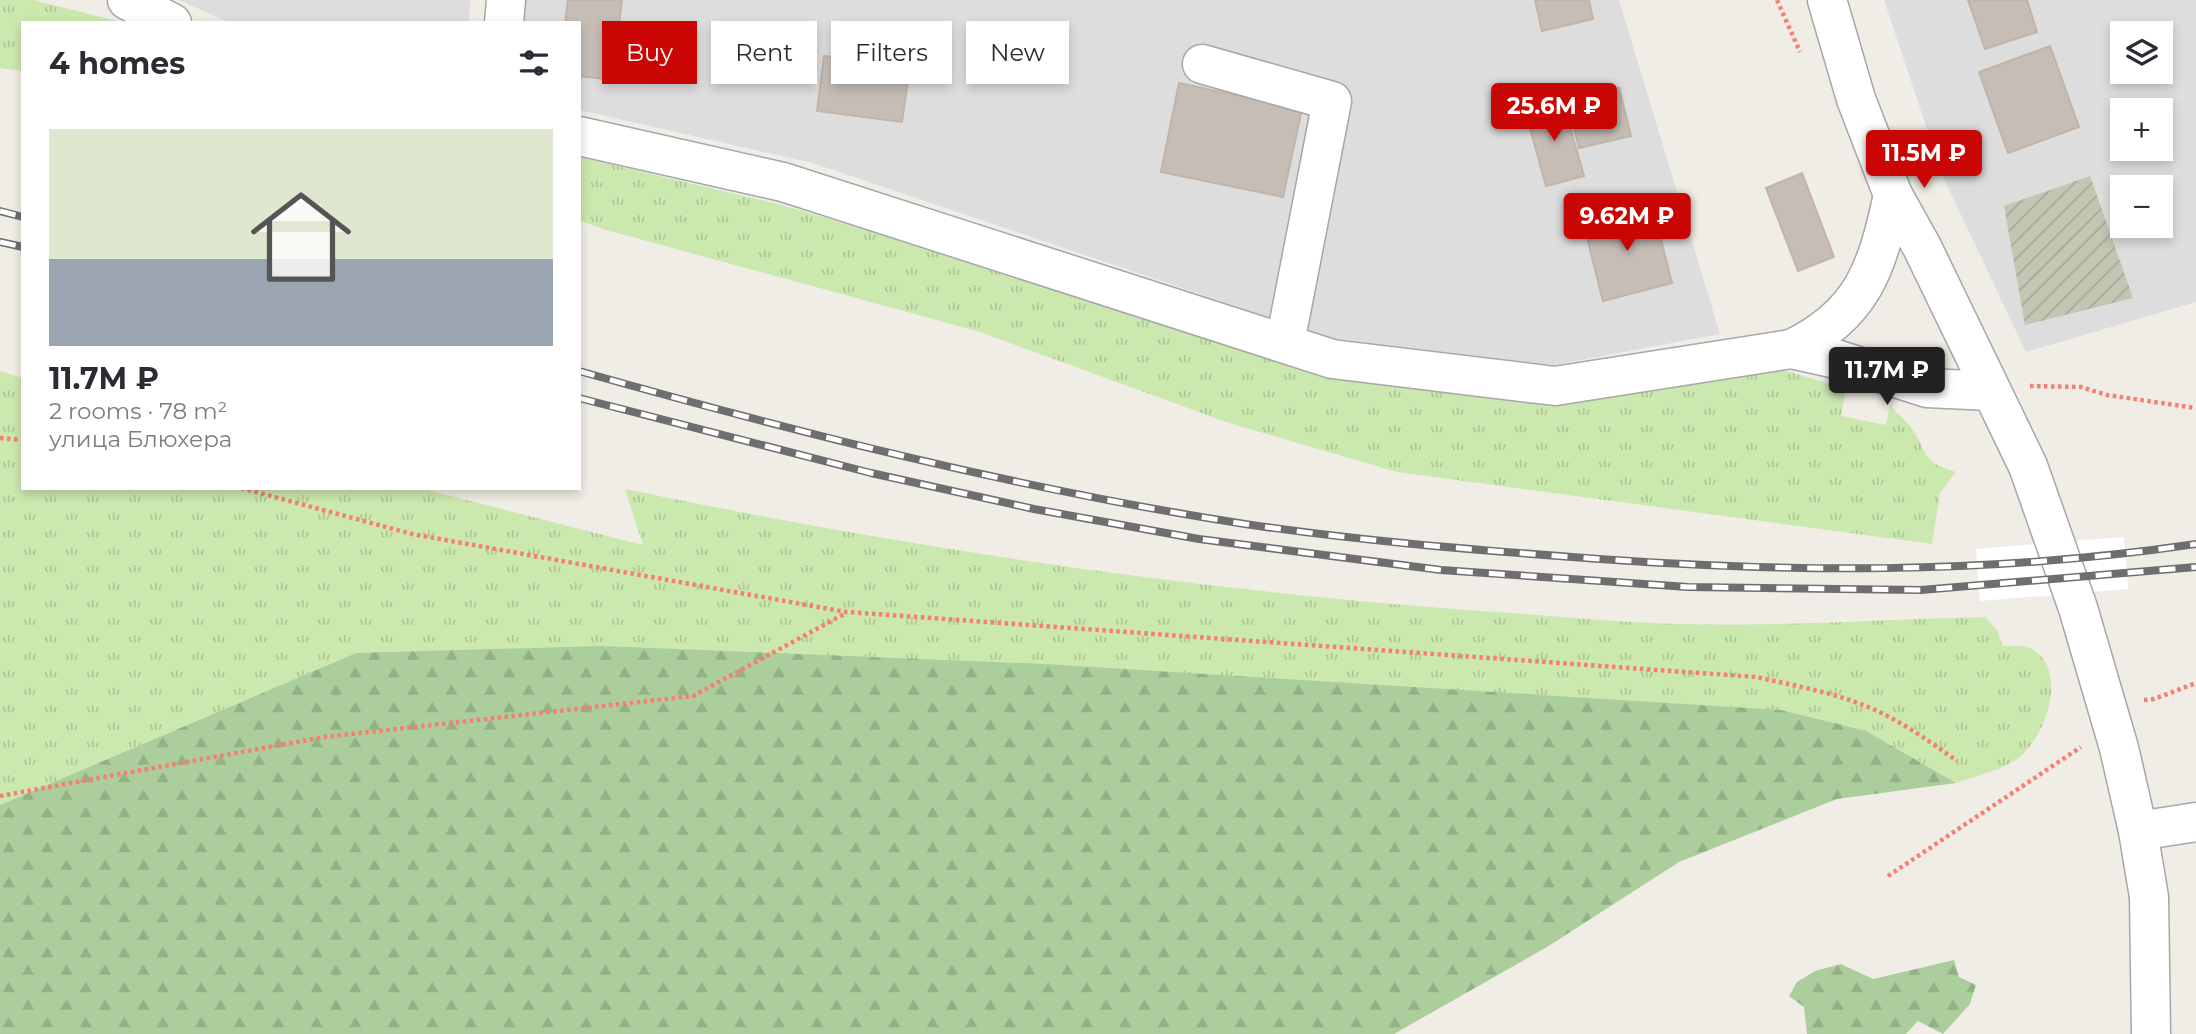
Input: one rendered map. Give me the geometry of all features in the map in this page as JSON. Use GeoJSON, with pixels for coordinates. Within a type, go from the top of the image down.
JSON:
{"type":"FeatureCollection","features":[{"type":"Feature","properties":{"kind":"street"},"geometry":{"type":"LineString","coordinates":[[127,0],[168,21]]}},
{"type":"Feature","properties":{"kind":"street"},"geometry":{"type":"LineString","coordinates":[[504,21],[506,0]]}},
{"type":"Feature","properties":{"kind":"street"},"geometry":{"type":"LineString","coordinates":[[1827,0],[1856,99],[1893,195],[2028,466],[2050,524],[2107,703],[2138,831],[2149,897],[2151,1034]]}},
{"type":"Feature","properties":{"kind":"street"},"geometry":{"type":"LineString","coordinates":[[1202,64],[1332,101],[1285,343]]}},
{"type":"Feature","properties":{"kind":"street"},"geometry":{"type":"LineString","coordinates":[[581,136],[783,182],[1332,359],[1555,386],[1791,349],[1821,335],[1843,314],[1863,288],[1881,250],[1893,195]]}},
{"type":"Feature","properties":{"kind":"street"},"geometry":{"type":"LineString","coordinates":[[1791,349],[1836,359],[1927,388],[1991,391]]}},
{"type":"Feature","properties":{"kind":"street"},"geometry":{"type":"LineString","coordinates":[[2138,831],[2196,822]]}},
{"type":"Feature","properties":{"kind":"path"},"geometry":{"type":"LineString","coordinates":[[1991,391],[2056,385],[2196,408]]}},
{"type":"Feature","properties":{"kind":"path"},"geometry":{"type":"LineString","coordinates":[[0,438],[21,440]]}},
{"type":"Feature","properties":{"kind":"path"},"geometry":{"type":"LineString","coordinates":[[248,490],[412,534],[846,612],[1757,677],[1868,707],[1918,733],[1957,761]]}},
{"type":"Feature","properties":{"kind":"path"},"geometry":{"type":"LineString","coordinates":[[0,796],[324,737],[693,696],[846,612]]}},
{"type":"Feature","properties":{"kind":"path"},"geometry":{"type":"LineString","coordinates":[[2107,703],[2154,699],[2196,683]]}},
{"type":"Feature","properties":{"kind":"path"},"geometry":{"type":"LineString","coordinates":[[1888,876],[2082,746]]}},
{"type":"Feature","properties":{"kind":"shaded area"},"geometry":{"type":"Polygon","coordinates":[[[179,0],[470,0],[469,21],[226,21],[179,0]]]}},
{"type":"Feature","properties":{"kind":"shaded area"},"geometry":{"type":"Polygon","coordinates":[[[523,0],[1619,0],[1720,334],[1554,365],[1330,338],[813,163],[581,110],[581,21],[522,21],[523,0]]]}},
{"type":"Feature","properties":{"kind":"shaded area"},"geometry":{"type":"Polygon","coordinates":[[[1884,0],[2196,0],[2196,302],[2026,352],[1943,177],[1884,0]]]}},
{"type":"Feature","properties":{"kind":"shaded area"},"geometry":{"type":"Polygon","coordinates":[[[2090,176],[2133,298],[2025,325],[2004,206],[2090,176]]]}},
{"type":"Feature","properties":{"kind":"green space"},"geometry":{"type":"Polygon","coordinates":[[[0,0],[33,0],[117,21],[21,21],[21,71],[0,68],[0,0]]]}},
{"type":"Feature","properties":{"kind":"green space"},"geometry":{"type":"Polygon","coordinates":[[[581,157],[782,205],[1332,368],[1777,368],[1846,389],[1841,416],[1886,425],[1890,405],[1910,426],[1930,459],[1935,464],[1956,472],[1940,493],[1932,544],[1397,472],[1229,423],[977,331],[581,221],[581,157]]]}},
{"type":"Feature","properties":{"kind":"green space"},"geometry":{"type":"Polygon","coordinates":[[[0,371],[21,377],[21,490],[427,490],[643,545],[625,489],[955,550],[1287,594],[1682,624],[1796,624],[1985,617],[1997,630],[2003,646],[2027,647],[2042,658],[2049,671],[2051,687],[2044,721],[2027,750],[2017,759],[1995,770],[1956,783],[1866,731],[356,653],[0,805],[0,371]]]}},
{"type":"Feature","properties":{"kind":"green space"},"geometry":{"type":"Polygon","coordinates":[[[602,646],[1045,664],[1781,710],[1866,731],[1956,783],[1837,799],[1679,862],[1547,947],[1394,1034],[0,1034],[0,805],[356,653],[602,646]]]}},
{"type":"Feature","properties":{"kind":"green space"},"geometry":{"type":"Polygon","coordinates":[[[1954,960],[1959,977],[1976,985],[1970,1004],[1943,1034],[1918,1021],[1906,1034],[1807,1034],[1804,1007],[1789,996],[1797,982],[1815,971],[1841,964],[1873,979],[1954,960]]]}},
{"type":"Feature","properties":{"kind":"pier"},"geometry":{"type":"Polygon","coordinates":[[[2124,537],[2128,589],[1980,601],[1976,549],[2124,537]]]}},
{"type":"Feature","properties":{"kind":"building"},"geometry":{"type":"Polygon","coordinates":[[[568,0],[622,0],[619,21],[602,21],[602,79],[581,76],[581,21],[565,21],[568,0]]]}},
{"type":"Feature","properties":{"kind":"building"},"geometry":{"type":"Polygon","coordinates":[[[1535,0],[1589,0],[1593,19],[1542,31],[1535,0]]]}},
{"type":"Feature","properties":{"kind":"building"},"geometry":{"type":"Polygon","coordinates":[[[1968,0],[2027,0],[2037,32],[1985,49],[1968,0]]]}},
{"type":"Feature","properties":{"kind":"building"},"geometry":{"type":"Polygon","coordinates":[[[2050,46],[2079,127],[2008,153],[1979,72],[2050,46]]]}},
{"type":"Feature","properties":{"kind":"building"},"geometry":{"type":"Polygon","coordinates":[[[824,56],[831,57],[831,84],[908,84],[902,122],[817,111],[824,56]]]}},
{"type":"Feature","properties":{"kind":"building"},"geometry":{"type":"Polygon","coordinates":[[[1179,83],[1302,109],[1283,197],[1161,172],[1179,83]]]}},
{"type":"Feature","properties":{"kind":"building"},"geometry":{"type":"Polygon","coordinates":[[[1619,88],[1631,136],[1579,148],[1567,101],[1619,88]]]}},
{"type":"Feature","properties":{"kind":"building"},"geometry":{"type":"Polygon","coordinates":[[[1562,99],[1584,176],[1546,186],[1525,110],[1562,99]]]}},
{"type":"Feature","properties":{"kind":"building"},"geometry":{"type":"Polygon","coordinates":[[[1802,173],[1834,257],[1798,271],[1766,188],[1802,173]]]}},
{"type":"Feature","properties":{"kind":"building"},"geometry":{"type":"Polygon","coordinates":[[[1652,205],[1672,283],[1603,301],[1583,222],[1652,205]]]}},
{"type":"Feature","properties":{"kind":"railway"},"geometry":{"type":"LineString","coordinates":[[0,211],[21,216]]}},
{"type":"Feature","properties":{"kind":"railway"},"geometry":{"type":"LineString","coordinates":[[0,242],[21,247]]}},
{"type":"Feature","properties":{"kind":"railway"},"geometry":{"type":"LineString","coordinates":[[581,372],[744,416],[993,477],[1245,524],[1367,539],[1651,562],[1807,568],[1962,566],[2118,554],[2196,544]]}},
{"type":"Feature","properties":{"kind":"railway"},"geometry":{"type":"LineString","coordinates":[[581,399],[871,473],[1034,509],[1199,539],[1441,570],[1688,587],[1921,590],[2196,567]]}}]}
